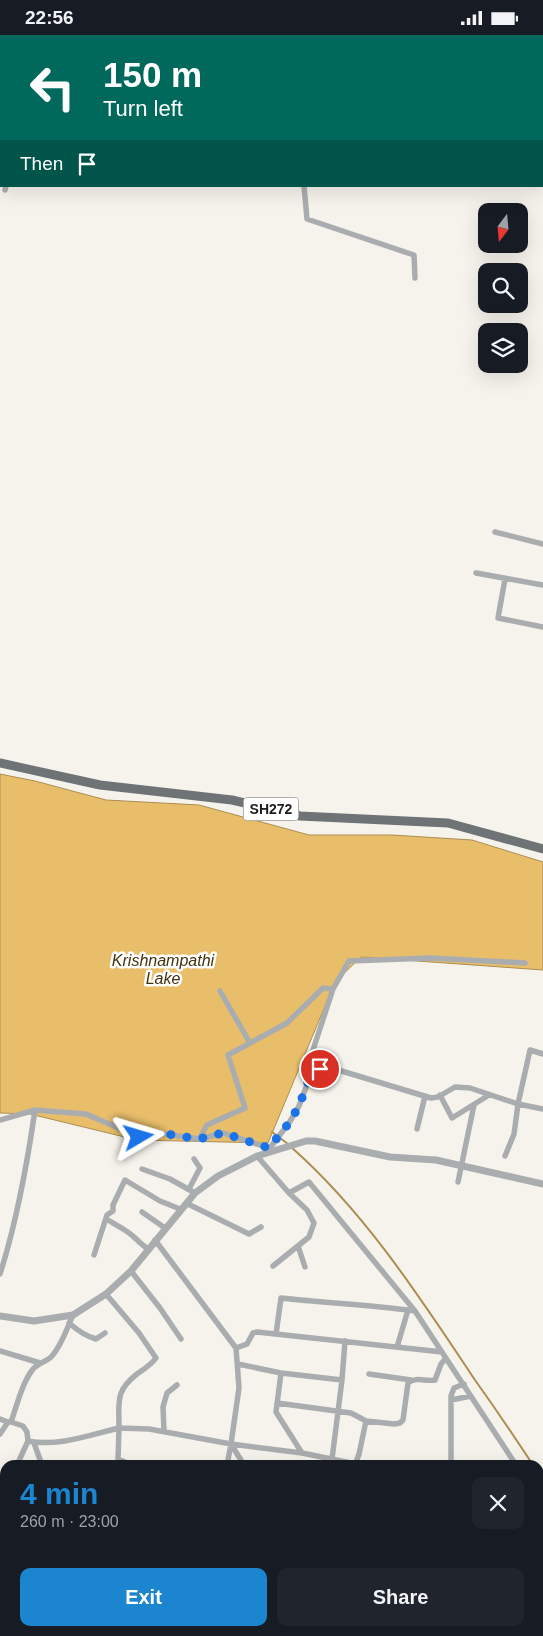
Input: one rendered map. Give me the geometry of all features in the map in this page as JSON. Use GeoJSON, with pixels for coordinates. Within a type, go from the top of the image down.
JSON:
{"type":"FeatureCollection","features":[{"type":"Feature","properties":{"kind":"main road","name":"SH272"},"geometry":{"type":"LineString","coordinates":[[0,763],[100,785],[232,800],[300,816],[448,823],[543,849]]}},
{"type":"Feature","properties":{"kind":"street"},"geometry":{"type":"LineString","coordinates":[[304,187],[307,219],[414,255],[415,278]]}},
{"type":"Feature","properties":{"kind":"street"},"geometry":{"type":"LineString","coordinates":[[495,532],[543,544]]}},
{"type":"Feature","properties":{"kind":"street"},"geometry":{"type":"LineString","coordinates":[[476,573],[543,585]]}},
{"type":"Feature","properties":{"kind":"street"},"geometry":{"type":"LineString","coordinates":[[505,579],[498,618],[543,627]]}},
{"type":"Feature","properties":{"kind":"street"},"geometry":{"type":"LineString","coordinates":[[320,1069],[313,1050],[333,989],[349,961],[430,957],[525,963]]}},
{"type":"Feature","properties":{"kind":"street"},"geometry":{"type":"LineString","coordinates":[[199,1139],[207,1125],[245,1108],[228,1055],[287,1023],[323,988],[333,989]]}},
{"type":"Feature","properties":{"kind":"street"},"geometry":{"type":"LineString","coordinates":[[220,991],[250,1043]]}},
{"type":"Feature","properties":{"kind":"street"},"geometry":{"type":"LineString","coordinates":[[505,1156],[514,1133],[518,1104],[530,1050],[543,1054]]}},
{"type":"Feature","properties":{"kind":"street"},"geometry":{"type":"LineString","coordinates":[[192,1191],[269,1148],[289,1123],[299,1106],[311,1074],[320,1069],[335,1069],[431,1098],[455,1087],[470,1088],[518,1104],[543,1109]]}},
{"type":"Feature","properties":{"kind":"street"},"geometry":{"type":"LineString","coordinates":[[440,1095],[452,1118],[489,1095]]}},
{"type":"Feature","properties":{"kind":"street"},"geometry":{"type":"LineString","coordinates":[[417,1129],[425,1096]]}},
{"type":"Feature","properties":{"kind":"street"},"geometry":{"type":"LineString","coordinates":[[458,1182],[474,1105]]}},
{"type":"Feature","properties":{"kind":"street"},"geometry":{"type":"LineString","coordinates":[[0,1274],[20,1200],[35,1110]]}},
{"type":"Feature","properties":{"kind":"street"},"geometry":{"type":"LineString","coordinates":[[0,1120],[35,1110],[86,1114],[139,1137],[160,1133],[199,1139],[223,1133],[269,1148],[279,1149],[315,1141],[390,1157],[436,1160],[543,1183]]}},
{"type":"Feature","properties":{"kind":"street"},"geometry":{"type":"LineString","coordinates":[[257,1156],[289,1193],[307,1210],[314,1223],[309,1237],[273,1266]]}},
{"type":"Feature","properties":{"kind":"street"},"geometry":{"type":"LineString","coordinates":[[0,1316],[34,1321],[73,1315],[106,1294],[131,1271],[186,1203],[200,1169],[194,1159]]}},
{"type":"Feature","properties":{"kind":"street"},"geometry":{"type":"LineString","coordinates":[[142,1169],[170,1179],[192,1191]]}},
{"type":"Feature","properties":{"kind":"street"},"geometry":{"type":"LineString","coordinates":[[94,1255],[106,1219],[113,1211],[113,1205],[125,1180],[160,1201],[180,1209]]}},
{"type":"Feature","properties":{"kind":"street"},"geometry":{"type":"LineString","coordinates":[[289,1193],[309,1181],[412,1311],[464,1384],[513,1460]]}},
{"type":"Feature","properties":{"kind":"street"},"geometry":{"type":"LineString","coordinates":[[186,1203],[249,1234],[261,1227]]}},
{"type":"Feature","properties":{"kind":"street"},"geometry":{"type":"LineString","coordinates":[[142,1212],[165,1228]]}},
{"type":"Feature","properties":{"kind":"street"},"geometry":{"type":"LineString","coordinates":[[106,1219],[149,1249]]}},
{"type":"Feature","properties":{"kind":"street"},"geometry":{"type":"LineString","coordinates":[[155,1240],[236,1348],[239,1388],[229,1460]]}},
{"type":"Feature","properties":{"kind":"street"},"geometry":{"type":"LineString","coordinates":[[298,1246],[305,1267]]}},
{"type":"Feature","properties":{"kind":"street"},"geometry":{"type":"LineString","coordinates":[[131,1271],[182,1339]]}},
{"type":"Feature","properties":{"kind":"street"},"geometry":{"type":"LineString","coordinates":[[106,1294],[139,1333],[156,1358],[126,1383],[120,1394],[118,1459],[120,1460]]}},
{"type":"Feature","properties":{"kind":"street"},"geometry":{"type":"LineString","coordinates":[[276,1334],[282,1298],[412,1311]]}},
{"type":"Feature","properties":{"kind":"street"},"geometry":{"type":"LineString","coordinates":[[397,1347],[412,1311]]}},
{"type":"Feature","properties":{"kind":"street"},"geometry":{"type":"LineString","coordinates":[[0,1434],[10,1422],[26,1381],[40,1363],[51,1358],[73,1315]]}},
{"type":"Feature","properties":{"kind":"street"},"geometry":{"type":"LineString","coordinates":[[69,1323],[79,1331],[96,1339],[105,1333]]}},
{"type":"Feature","properties":{"kind":"street"},"geometry":{"type":"LineString","coordinates":[[236,1348],[247,1343],[253,1333],[345,1341],[444,1355]]}},
{"type":"Feature","properties":{"kind":"street"},"geometry":{"type":"LineString","coordinates":[[332,1459],[339,1411],[345,1341]]}},
{"type":"Feature","properties":{"kind":"street"},"geometry":{"type":"LineString","coordinates":[[0,1351],[40,1363]]}},
{"type":"Feature","properties":{"kind":"street"},"geometry":{"type":"LineString","coordinates":[[369,1374],[411,1380],[435,1380],[444,1355]]}},
{"type":"Feature","properties":{"kind":"street"},"geometry":{"type":"LineString","coordinates":[[238,1364],[281,1373],[342,1380]]}},
{"type":"Feature","properties":{"kind":"street"},"geometry":{"type":"LineString","coordinates":[[281,1373],[276,1412],[302,1453]]}},
{"type":"Feature","properties":{"kind":"street"},"geometry":{"type":"LineString","coordinates":[[277,1403],[351,1413],[366,1421],[400,1423],[403,1420],[408,1383],[411,1380]]}},
{"type":"Feature","properties":{"kind":"street"},"geometry":{"type":"LineString","coordinates":[[451,1460],[451,1396],[454,1388],[464,1384]]}},
{"type":"Feature","properties":{"kind":"street"},"geometry":{"type":"LineString","coordinates":[[164,1431],[162,1407],[167,1393],[177,1385]]}},
{"type":"Feature","properties":{"kind":"street"},"geometry":{"type":"LineString","coordinates":[[451,1400],[472,1396]]}},
{"type":"Feature","properties":{"kind":"street"},"geometry":{"type":"LineString","coordinates":[[0,1419],[23,1426],[40,1460]]}},
{"type":"Feature","properties":{"kind":"street"},"geometry":{"type":"LineString","coordinates":[[357,1460],[366,1421]]}},
{"type":"Feature","properties":{"kind":"street"},"geometry":{"type":"LineString","coordinates":[[31,1442],[67,1441],[119,1428],[149,1429],[336,1460]]}},
{"type":"Feature","properties":{"kind":"street"},"geometry":{"type":"LineString","coordinates":[[20,1460],[31,1442]]}},
{"type":"Feature","properties":{"kind":"street"},"geometry":{"type":"LineString","coordinates":[[231,1444],[240,1460]]}},
{"type":"Feature","properties":{"kind":"water","name":"Krishnampathi Lake"},"geometry":{"type":"Polygon","coordinates":[[[0,774],[35,781],[106,800],[199,805],[309,835],[392,835],[472,840],[543,862],[543,970],[361,957],[335,982],[268,1143],[137,1140],[30,1114],[0,1113],[0,774]]]}},
{"type":"Feature","properties":{"kind":"waterway"},"geometry":{"type":"LineString","coordinates":[[272,1132],[288,1144]]}},
{"type":"Feature","properties":{"kind":"waterway"},"geometry":{"type":"LineString","coordinates":[[291,1147],[318,1172],[368,1228],[413,1288],[530,1460]]}},
{"type":"Feature","properties":{"kind":"route"},"geometry":{"type":"LineString","coordinates":[[139,1137],[160,1133],[199,1139],[223,1133],[269,1148],[289,1123],[299,1106],[311,1074],[320,1069]]}}]}
